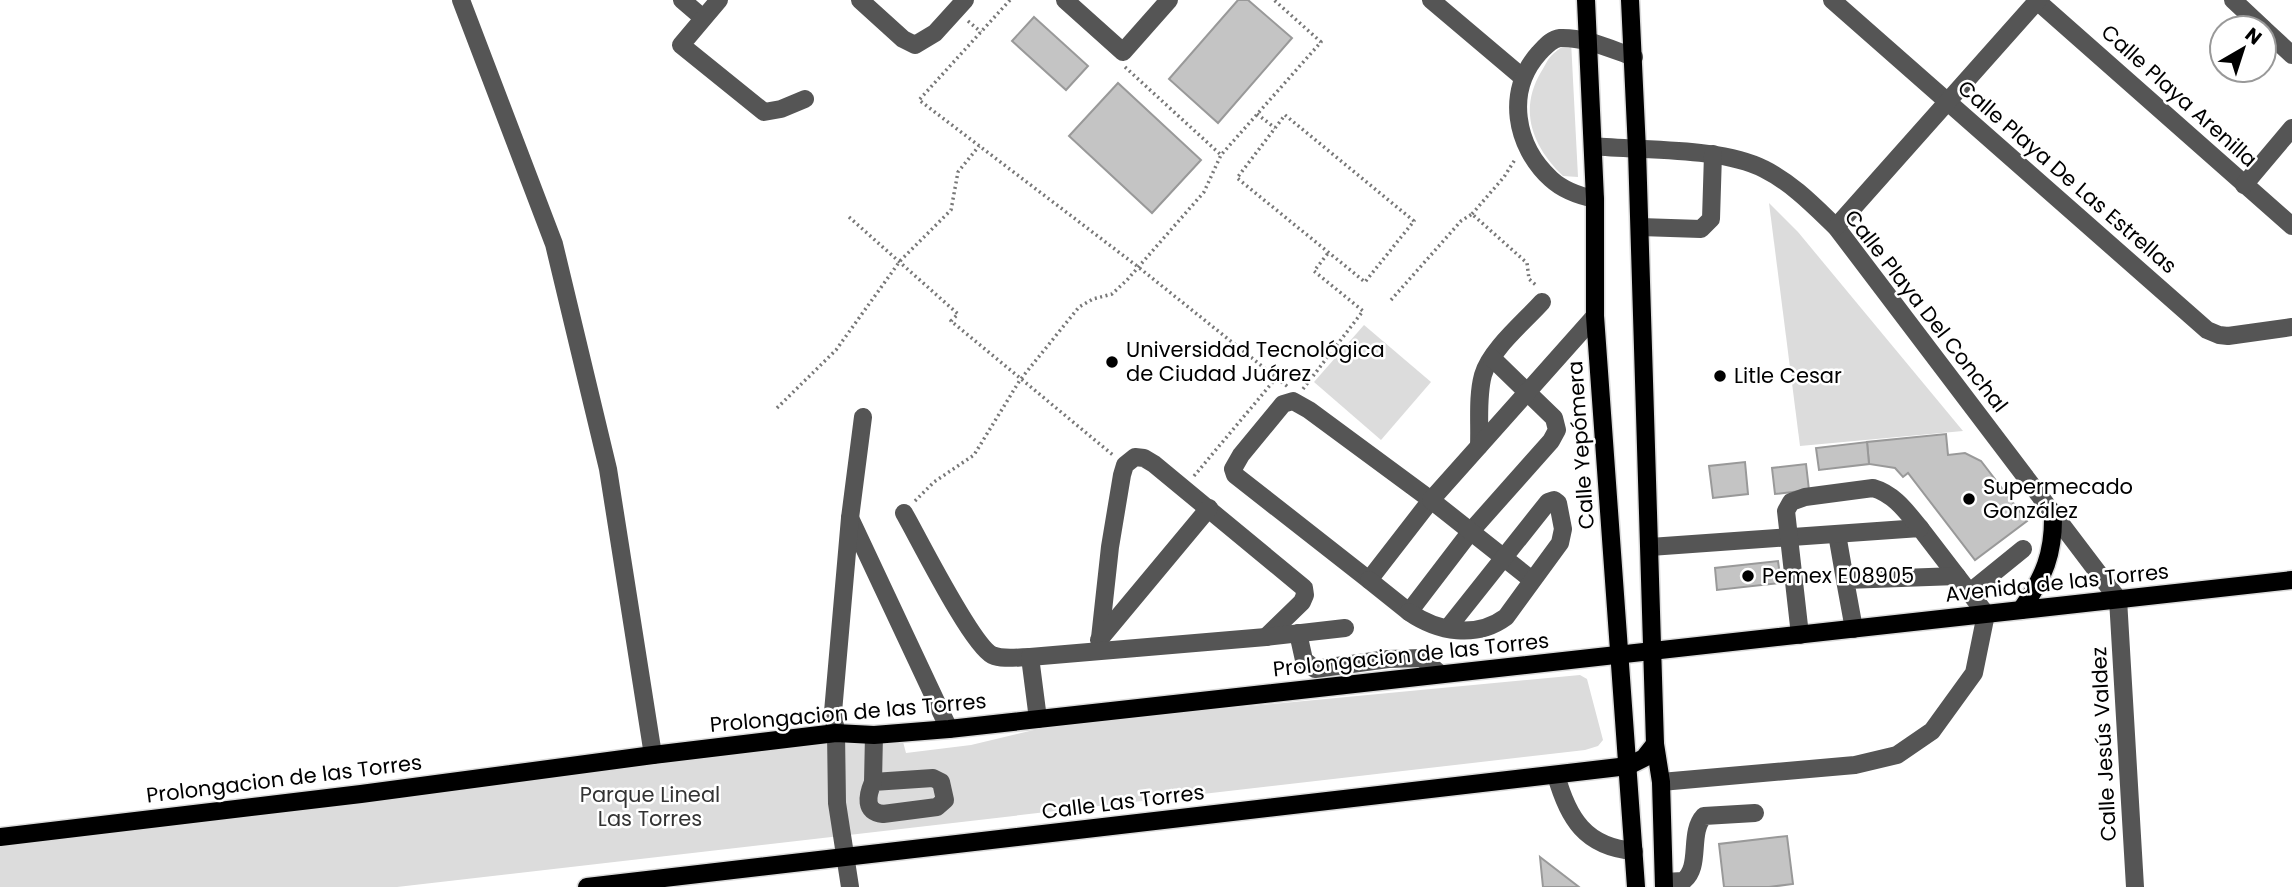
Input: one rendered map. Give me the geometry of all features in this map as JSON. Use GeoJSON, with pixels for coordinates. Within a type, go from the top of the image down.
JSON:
{"type":"FeatureCollection","features":[{"type":"Feature","properties":{"kind":"main road","name":"Calle Yepómera"},"geometry":{"type":"LineString","coordinates":[[1586,0],[1595,199],[1595,316],[1636,887]]}},
{"type":"Feature","properties":{"kind":"main road"},"geometry":{"type":"LineString","coordinates":[[1630,0],[1656,744],[1661,782],[1664,885]]}},
{"type":"Feature","properties":{"kind":"main road"},"geometry":{"type":"LineString","coordinates":[[2021,610],[2044,573],[2050,555],[2053,513]]}},
{"type":"Feature","properties":{"kind":"main road","name":"Avenida de las Torres"},"geometry":{"type":"LineString","coordinates":[[1618,655],[2292,580]]}},
{"type":"Feature","properties":{"kind":"main road","name":"Prolongacion de las Torres"},"geometry":{"type":"LineString","coordinates":[[0,837],[836,733],[874,735],[949,729],[1618,655]]}},
{"type":"Feature","properties":{"kind":"main road"},"geometry":{"type":"LineString","coordinates":[[1628,766],[1644,758],[1656,744]]}},
{"type":"Feature","properties":{"kind":"main road","name":"Calle Las Torres"},"geometry":{"type":"LineString","coordinates":[[587,887],[1628,766]]}},
{"type":"Feature","properties":{"kind":"street"},"geometry":{"type":"LineString","coordinates":[[461,0],[554,244],[608,469],[653,755]]}},
{"type":"Feature","properties":{"kind":"street"},"geometry":{"type":"LineString","coordinates":[[682,0],[703,19]]}},
{"type":"Feature","properties":{"kind":"street"},"geometry":{"type":"LineString","coordinates":[[719,0],[681,45],[764,112],[781,109],[805,99]]}},
{"type":"Feature","properties":{"kind":"street"},"geometry":{"type":"LineString","coordinates":[[860,0],[902,39],[915,45],[928,40],[956,3]]}},
{"type":"Feature","properties":{"kind":"street"},"geometry":{"type":"LineString","coordinates":[[1065,0],[1123,52],[1169,0]]}},
{"type":"Feature","properties":{"kind":"street"},"geometry":{"type":"LineString","coordinates":[[1431,0],[1522,77]]}},
{"type":"Feature","properties":{"kind":"street","name":"Calle Playa De Las Estrellas"},"geometry":{"type":"LineString","coordinates":[[1832,0],[2207,330],[2228,336],[2292,327]]}},
{"type":"Feature","properties":{"kind":"street"},"geometry":{"type":"LineString","coordinates":[[1836,227],[2037,0]]}},
{"type":"Feature","properties":{"kind":"street","name":"Calle Playa Arenilla"},"geometry":{"type":"LineString","coordinates":[[2037,0],[2292,226]]}},
{"type":"Feature","properties":{"kind":"street"},"geometry":{"type":"LineString","coordinates":[[2233,0],[2248,14]]}},
{"type":"Feature","properties":{"kind":"street"},"geometry":{"type":"LineString","coordinates":[[1595,199],[1579,195],[1552,180],[1536,163],[1525,144],[1520,124],[1518,102],[1522,77],[1532,60],[1552,40],[1558,38],[1589,42],[1634,57]]}},
{"type":"Feature","properties":{"kind":"street"},"geometry":{"type":"LineString","coordinates":[[2278,42],[2292,55]]}},
{"type":"Feature","properties":{"kind":"street"},"geometry":{"type":"LineString","coordinates":[[2244,185],[2292,128]]}},
{"type":"Feature","properties":{"kind":"street","name":"Calle Playa Del Conchal"},"geometry":{"type":"LineString","coordinates":[[1593,146],[1713,154],[1741,160],[1765,169],[1796,190],[1836,227],[2118,599]]}},
{"type":"Feature","properties":{"kind":"street"},"geometry":{"type":"LineString","coordinates":[[1640,227],[1701,229],[1708,224],[1711,219],[1713,154]]}},
{"type":"Feature","properties":{"kind":"street"},"geometry":{"type":"LineString","coordinates":[[1479,446],[1484,371],[1492,358],[1542,302]]}},
{"type":"Feature","properties":{"kind":"street"},"geometry":{"type":"LineString","coordinates":[[1370,580],[1431,500],[1595,316]]}},
{"type":"Feature","properties":{"kind":"street"},"geometry":{"type":"LineString","coordinates":[[1409,612],[1471,531],[1557,430],[1554,418],[1492,358]]}},
{"type":"Feature","properties":{"kind":"street"},"geometry":{"type":"LineString","coordinates":[[1447,629],[1503,557],[1548,502],[1554,500],[1558,503],[1563,536],[1560,543],[1506,617],[1495,625],[1479,630],[1447,629],[1424,622],[1235,475],[1233,469],[1241,455],[1283,404],[1293,401],[1309,410],[1431,500],[1471,531],[1503,557],[1532,580]]}},
{"type":"Feature","properties":{"kind":"street"},"geometry":{"type":"LineString","coordinates":[[850,887],[837,803],[833,712],[850,518],[863,417]]}},
{"type":"Feature","properties":{"kind":"street"},"geometry":{"type":"LineString","coordinates":[[1095,645],[1125,465],[1135,457],[1144,458],[1184,488],[1304,588],[1302,602],[1266,637]]}},
{"type":"Feature","properties":{"kind":"street"},"geometry":{"type":"LineString","coordinates":[[1661,782],[1855,765],[1897,755],[1932,732],[1974,673],[1986,614],[1899,502],[1881,491],[1865,488],[1796,499],[1786,511],[1800,635]]}},
{"type":"Feature","properties":{"kind":"street"},"geometry":{"type":"LineString","coordinates":[[1095,645],[1209,508]]}},
{"type":"Feature","properties":{"kind":"street"},"geometry":{"type":"LineString","coordinates":[[904,513],[966,623],[984,650],[994,656],[1030,657],[1095,645],[1266,637],[1345,628]]}},
{"type":"Feature","properties":{"kind":"street"},"geometry":{"type":"LineString","coordinates":[[850,518],[949,729]]}},
{"type":"Feature","properties":{"kind":"street"},"geometry":{"type":"LineString","coordinates":[[1650,547],[1920,528]]}},
{"type":"Feature","properties":{"kind":"street"},"geometry":{"type":"LineString","coordinates":[[1837,534],[1854,629]]}},
{"type":"Feature","properties":{"kind":"street"},"geometry":{"type":"LineString","coordinates":[[1970,592],[2023,549]]}},
{"type":"Feature","properties":{"kind":"street"},"geometry":{"type":"LineString","coordinates":[[1845,580],[1957,576]]}},
{"type":"Feature","properties":{"kind":"street","name":"Calle Jesús Valdez"},"geometry":{"type":"LineString","coordinates":[[2118,599],[2135,887]]}},
{"type":"Feature","properties":{"kind":"street"},"geometry":{"type":"LineString","coordinates":[[1298,633],[1304,660],[1315,669],[1388,659],[1422,658],[1440,674]]}},
{"type":"Feature","properties":{"kind":"street"},"geometry":{"type":"LineString","coordinates":[[1030,657],[1038,719]]}},
{"type":"Feature","properties":{"kind":"street"},"geometry":{"type":"LineString","coordinates":[[837,803],[870,791],[874,735]]}},
{"type":"Feature","properties":{"kind":"street"},"geometry":{"type":"LineString","coordinates":[[1556,775],[1564,804],[1574,821],[1599,842],[1616,849],[1634,850]]}},
{"type":"Feature","properties":{"kind":"street"},"geometry":{"type":"LineString","coordinates":[[1664,885],[1683,881],[1691,873],[1698,826],[1704,816],[1755,813]]}},
{"type":"Feature","properties":{"kind":"path"},"geometry":{"type":"LineString","coordinates":[[1010,0],[919,100],[1137,266],[1298,394],[1363,311],[1314,271],[1329,252]]}},
{"type":"Feature","properties":{"kind":"path"},"geometry":{"type":"LineString","coordinates":[[904,513],[934,482],[974,455],[1020,380],[1079,307],[1093,299],[1112,294],[1204,192],[1222,155],[1321,41],[1274,0]]}},
{"type":"Feature","properties":{"kind":"path"},"geometry":{"type":"LineString","coordinates":[[1123,52],[1116,59],[1222,155]]}},
{"type":"Feature","properties":{"kind":"path"},"geometry":{"type":"LineString","coordinates":[[1257,114],[1275,129]]}},
{"type":"Feature","properties":{"kind":"path"},"geometry":{"type":"LineString","coordinates":[[1285,115],[1414,221],[1365,282],[1237,178],[1275,129],[1285,115]]}},
{"type":"Feature","properties":{"kind":"path"},"geometry":{"type":"LineString","coordinates":[[1391,300],[1504,177],[1525,144]]}},
{"type":"Feature","properties":{"kind":"path"},"geometry":{"type":"LineString","coordinates":[[777,408],[836,350],[900,261],[951,210],[958,172],[979,146]]}},
{"type":"Feature","properties":{"kind":"path"},"geometry":{"type":"LineString","coordinates":[[1472,214],[1527,263],[1527,273],[1543,295],[1542,302]]}},
{"type":"Feature","properties":{"kind":"path"},"geometry":{"type":"LineString","coordinates":[[849,217],[957,314],[951,321],[1125,465]]}},
{"type":"Feature","properties":{"kind":"path"},"geometry":{"type":"LineString","coordinates":[[1184,488],[1277,377]]}},
{"type":"Feature","properties":{"kind":"green space"},"geometry":{"type":"Polygon","coordinates":[[[1571,41],[1578,177],[1563,176],[1552,165],[1537,141],[1530,114],[1534,86],[1541,72],[1551,56],[1571,41]]]}},
{"type":"Feature","properties":{"kind":"green space"},"geometry":{"type":"Polygon","coordinates":[[[1769,203],[1798,232],[1963,431],[1800,446],[1769,203]]]}},
{"type":"Feature","properties":{"kind":"green space"},"geometry":{"type":"Polygon","coordinates":[[[1364,325],[1431,382],[1381,440],[1314,382],[1364,325]]]}},
{"type":"Feature","properties":{"kind":"green space","name":"Parque Lineal Las Torres"},"geometry":{"type":"Polygon","coordinates":[[[1580,675],[1587,679],[1603,740],[1598,746],[1585,750],[397,887],[0,887],[0,843],[653,755],[902,738],[906,753],[971,745],[1059,724],[1580,675]]]}},
{"type":"Feature","properties":{"kind":"building"},"geometry":{"type":"Polygon","coordinates":[[[1238,0],[1248,0],[1292,38],[1218,123],[1169,79],[1238,0]]]}},
{"type":"Feature","properties":{"kind":"building"},"geometry":{"type":"Polygon","coordinates":[[[1034,17],[1088,66],[1066,90],[1012,41],[1034,17]]]}},
{"type":"Feature","properties":{"kind":"building"},"geometry":{"type":"Polygon","coordinates":[[[1118,83],[1201,160],[1152,213],[1069,136],[1118,83]]]}},
{"type":"Feature","properties":{"kind":"building","name":"Supermecado González"},"geometry":{"type":"Polygon","coordinates":[[[1946,434],[1948,455],[1965,453],[1981,461],[2027,521],[1975,560],[1908,473],[1903,477],[1895,468],[1869,464],[1867,442],[1946,434]]]}},
{"type":"Feature","properties":{"kind":"building"},"geometry":{"type":"Polygon","coordinates":[[[1867,442],[1869,464],[1819,470],[1816,448],[1867,442]]]}},
{"type":"Feature","properties":{"kind":"building"},"geometry":{"type":"Polygon","coordinates":[[[1745,462],[1748,494],[1713,498],[1709,466],[1745,462]]]}},
{"type":"Feature","properties":{"kind":"building"},"geometry":{"type":"Polygon","coordinates":[[[1806,464],[1809,490],[1775,494],[1772,468],[1806,464]]]}},
{"type":"Feature","properties":{"kind":"building","name":"Pemex E08905"},"geometry":{"type":"Polygon","coordinates":[[[1778,561],[1781,583],[1717,590],[1715,568],[1778,561]]]}},
{"type":"Feature","properties":{"kind":"building"},"geometry":{"type":"Polygon","coordinates":[[[1787,836],[1793,884],[1724,887],[1719,844],[1787,836]]]}},
{"type":"Feature","properties":{"kind":"building"},"geometry":{"type":"Polygon","coordinates":[[[1540,857],[1579,887],[1543,887],[1540,857]]]}},
{"type":"Feature","properties":{"kind":"place","name":"Universidad Tecnológica de Ciudad Juárez"},"geometry":{"type":"Point","coordinates":[1112,362]}},
{"type":"Feature","properties":{"kind":"place","name":"Litle Cesar"},"geometry":{"type":"Point","coordinates":[1720,376]}},
{"type":"Feature","properties":{"kind":"place","name":"Supermecado González"},"geometry":{"type":"Point","coordinates":[1969,499]}},
{"type":"Feature","properties":{"kind":"place","name":"Pemex E08905"},"geometry":{"type":"Point","coordinates":[1748,576]}}]}
